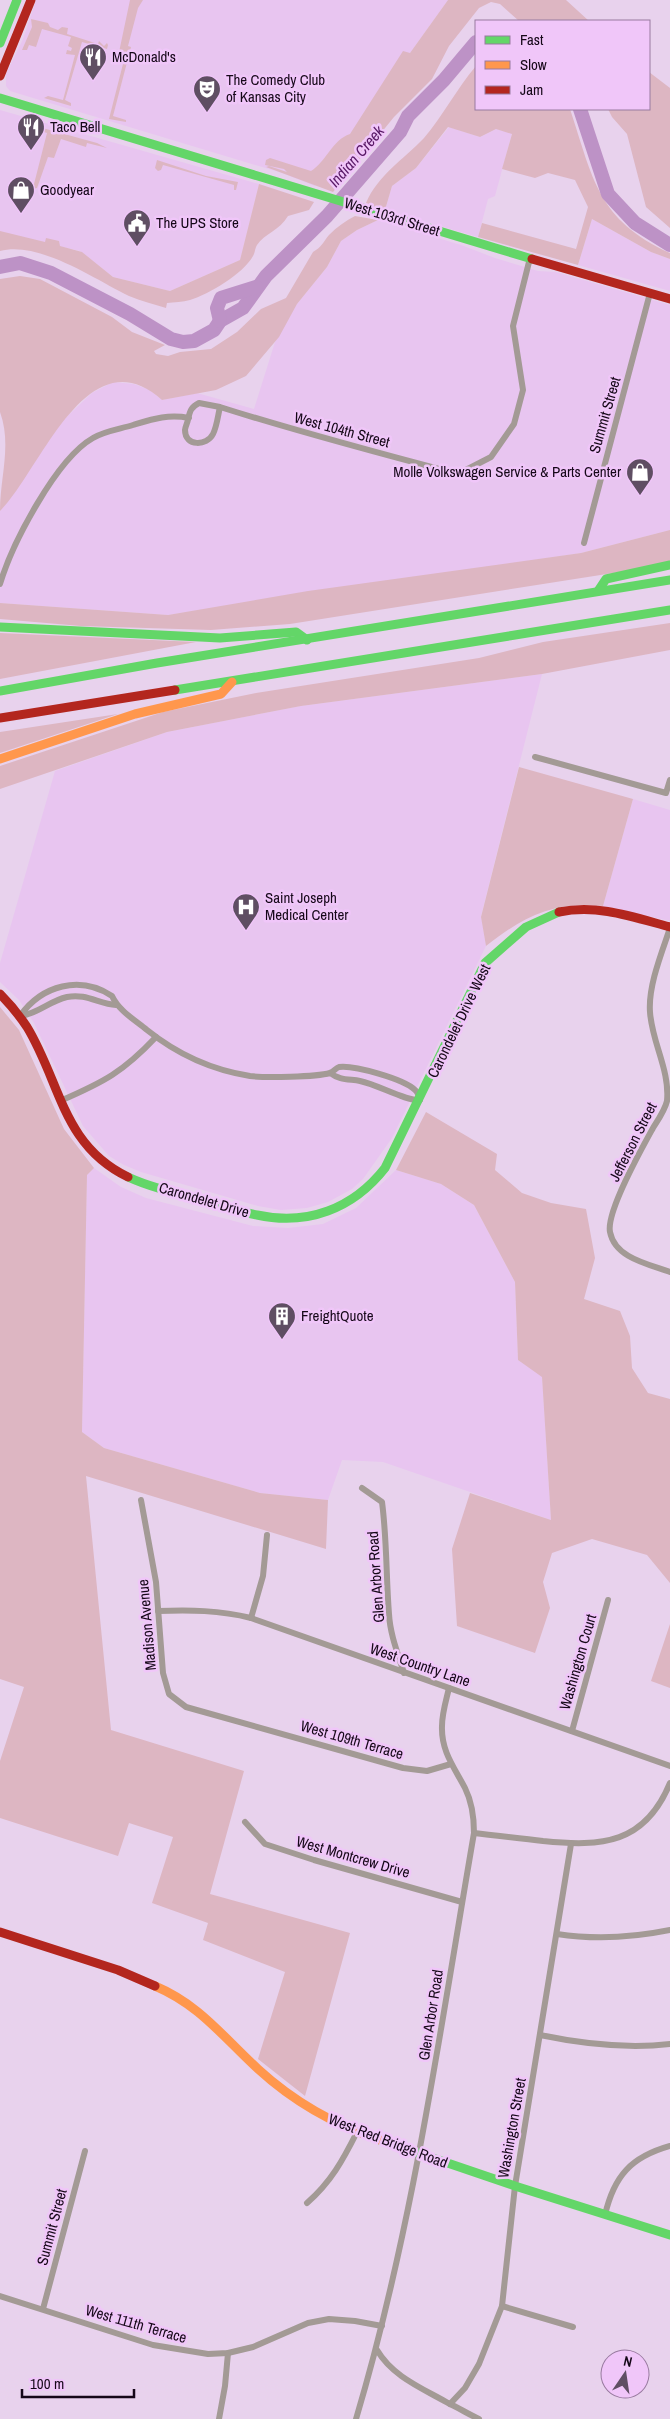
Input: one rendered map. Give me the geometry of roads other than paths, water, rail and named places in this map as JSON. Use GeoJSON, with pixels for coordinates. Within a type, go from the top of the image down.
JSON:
{"type":"FeatureCollection","features":[{"type":"Feature","properties":{"kind":"main road"},"geometry":{"type":"LineString","coordinates":[[0,43],[17,0]]}},
{"type":"Feature","properties":{"kind":"main road"},"geometry":{"type":"LineString","coordinates":[[0,76],[31,0]]}},
{"type":"Feature","properties":{"kind":"main road","name":"West 103rd Street"},"geometry":{"type":"LineString","coordinates":[[0,98],[315,193],[384,216],[670,299]]}},
{"type":"Feature","properties":{"kind":"main road"},"geometry":{"type":"LineString","coordinates":[[598,591],[606,579],[670,564]]}},
{"type":"Feature","properties":{"kind":"main road"},"geometry":{"type":"LineString","coordinates":[[0,691],[157,663],[670,580]]}},
{"type":"Feature","properties":{"kind":"main road"},"geometry":{"type":"LineString","coordinates":[[0,718],[670,610]]}},
{"type":"Feature","properties":{"kind":"main road"},"geometry":{"type":"LineString","coordinates":[[0,627],[220,638],[296,632],[307,640]]}},
{"type":"Feature","properties":{"kind":"main road"},"geometry":{"type":"LineString","coordinates":[[0,758],[135,714],[221,694],[232,682]]}},
{"type":"Feature","properties":{"kind":"main road","name":"Carondelet Drive West"},"geometry":{"type":"LineString","coordinates":[[420,1100],[485,963],[505,941],[523,928],[559,912],[593,909],[611,911],[670,927]]}},
{"type":"Feature","properties":{"kind":"main road"},"geometry":{"type":"LineString","coordinates":[[0,994],[20,1016]]}},
{"type":"Feature","properties":{"kind":"main road","name":"Carondelet Drive"},"geometry":{"type":"LineString","coordinates":[[20,1016],[72,1124],[88,1148],[108,1166],[121,1174],[151,1185],[262,1216],[287,1219],[310,1217],[335,1209],[369,1188],[385,1168],[420,1100]]}},
{"type":"Feature","properties":{"kind":"main road","name":"West Red Bridge Road"},"geometry":{"type":"LineString","coordinates":[[0,1932],[118,1970],[169,1992],[203,2014],[259,2070],[291,2096],[321,2115],[357,2132],[514,2186],[670,2235]]}},
{"type":"Feature","properties":{"kind":"street","name":"West 104th Street"},"geometry":{"type":"LineString","coordinates":[[220,407],[316,437],[340,440],[374,452],[458,474],[492,458],[514,424],[523,390],[513,326],[530,258]]}},
{"type":"Feature","properties":{"kind":"street","name":"Summit Street"},"geometry":{"type":"LineString","coordinates":[[584,543],[650,294]]}},
{"type":"Feature","properties":{"kind":"street"},"geometry":{"type":"LineString","coordinates":[[199,404],[220,407],[213,434],[201,443],[194,443],[188,438],[185,430],[190,410],[199,404]]}},
{"type":"Feature","properties":{"kind":"street"},"geometry":{"type":"LineString","coordinates":[[0,584],[13,546],[20,539],[39,498],[81,446],[94,437],[165,415],[188,418]]}},
{"type":"Feature","properties":{"kind":"street"},"geometry":{"type":"LineString","coordinates":[[536,757],[668,794],[670,780]]}},
{"type":"Feature","properties":{"kind":"street","name":"Jefferson Street"},"geometry":{"type":"LineString","coordinates":[[670,927],[657,969],[650,1011],[657,1046],[667,1072],[667,1102],[640,1153],[609,1220],[612,1240],[618,1248],[632,1258],[670,1272]]}},
{"type":"Feature","properties":{"kind":"street","name":"Carondelet Drive West"},"geometry":{"type":"LineString","coordinates":[[20,1016],[28,1005],[40,996],[69,984],[93,986],[112,996],[116,1005],[156,1037],[188,1056],[236,1073],[269,1077],[330,1073],[339,1067],[374,1072],[412,1088],[420,1100]]}},
{"type":"Feature","properties":{"kind":"street","name":"Carondelet Drive West"},"geometry":{"type":"LineString","coordinates":[[20,1016],[32,1015],[44,1006],[68,996],[89,997],[106,1004],[116,1005]]}},
{"type":"Feature","properties":{"kind":"street"},"geometry":{"type":"LineString","coordinates":[[60,1101],[117,1073],[134,1060],[156,1037]]}},
{"type":"Feature","properties":{"kind":"street","name":"Carondelet Drive West"},"geometry":{"type":"LineString","coordinates":[[330,1073],[337,1079],[358,1081],[382,1087],[410,1100],[420,1100]]}},
{"type":"Feature","properties":{"kind":"street","name":"Glen Arbor Road"},"geometry":{"type":"LineString","coordinates":[[362,1488],[382,1502],[386,1531],[389,1615],[394,1645],[404,1673]]}},
{"type":"Feature","properties":{"kind":"street","name":"Madison Avenue"},"geometry":{"type":"LineString","coordinates":[[141,1500],[152,1554],[163,1673],[169,1694],[186,1707],[247,1723]]}},
{"type":"Feature","properties":{"kind":"street"},"geometry":{"type":"LineString","coordinates":[[251,1618],[263,1576],[266,1535]]}},
{"type":"Feature","properties":{"kind":"street","name":"Washington Court"},"geometry":{"type":"LineString","coordinates":[[572,1731],[608,1600]]}},
{"type":"Feature","properties":{"kind":"street","name":"West Country Lane"},"geometry":{"type":"LineString","coordinates":[[158,1611],[202,1610],[227,1612],[251,1618],[670,1766]]}},
{"type":"Feature","properties":{"kind":"street","name":"Glen Arbor Road"},"geometry":{"type":"LineString","coordinates":[[356,2419],[382,2326],[420,2155],[474,1834],[474,1818],[470,1801],[451,1764],[444,1745],[443,1712],[449,1688]]}},
{"type":"Feature","properties":{"kind":"street","name":"West 109th Terrace"},"geometry":{"type":"LineString","coordinates":[[247,1723],[403,1768],[427,1771],[451,1764]]}},
{"type":"Feature","properties":{"kind":"street"},"geometry":{"type":"LineString","coordinates":[[474,1834],[571,1844],[610,1841],[636,1830],[648,1820],[661,1803],[670,1783]]}},
{"type":"Feature","properties":{"kind":"street","name":"West Montcrew Drive"},"geometry":{"type":"LineString","coordinates":[[245,1822],[265,1844],[314,1860],[462,1902]]}},
{"type":"Feature","properties":{"kind":"street","name":"Washington Street"},"geometry":{"type":"LineString","coordinates":[[450,2404],[465,2388],[479,2364],[502,2306],[514,2186],[571,1844]]}},
{"type":"Feature","properties":{"kind":"street"},"geometry":{"type":"LineString","coordinates":[[556,1934],[588,1939],[622,1938],[670,1930]]}},
{"type":"Feature","properties":{"kind":"street"},"geometry":{"type":"LineString","coordinates":[[540,2035],[569,2041],[614,2046],[670,2044]]}},
{"type":"Feature","properties":{"kind":"street"},"geometry":{"type":"LineString","coordinates":[[307,2203],[324,2188],[336,2173],[357,2132]]}},
{"type":"Feature","properties":{"kind":"street"},"geometry":{"type":"LineString","coordinates":[[605,2214],[610,2192],[622,2173],[637,2160],[670,2146]]}},
{"type":"Feature","properties":{"kind":"street","name":"Summit Street"},"geometry":{"type":"LineString","coordinates":[[43,2309],[85,2152]]}},
{"type":"Feature","properties":{"kind":"street","name":"West 111th Terrace"},"geometry":{"type":"LineString","coordinates":[[0,2296],[153,2345],[189,2353],[228,2353],[253,2347],[308,2323],[329,2319],[382,2326]]}},
{"type":"Feature","properties":{"kind":"street"},"geometry":{"type":"LineString","coordinates":[[502,2306],[573,2327]]}},
{"type":"Feature","properties":{"kind":"street"},"geometry":{"type":"LineString","coordinates":[[376,2350],[383,2361],[404,2378],[462,2412],[479,2419]]}},
{"type":"Feature","properties":{"kind":"street"},"geometry":{"type":"LineString","coordinates":[[219,2419],[228,2353]]}},
{"type":"Feature","properties":{"kind":"waterway","name":"Indian Creek"},"geometry":{"type":"LineString","coordinates":[[0,267],[20,263],[51,273],[130,314],[171,339],[183,342],[194,341],[214,330],[220,321],[243,308],[266,276],[327,216],[400,132],[408,116],[444,80],[475,43]]}},
{"type":"Feature","properties":{"kind":"waterway","name":"Indian Creek"},"geometry":{"type":"LineString","coordinates":[[580,110],[608,194],[635,223],[670,245]]}},
{"type":"Feature","properties":{"kind":"waterway","name":"Indian Creek"},"geometry":{"type":"LineString","coordinates":[[220,321],[217,308],[221,298],[256,287]]}},
{"type":"Feature","properties":{"kind":"place","name":"McDonald's"},"geometry":{"type":"Point","coordinates":[93,81]}},
{"type":"Feature","properties":{"kind":"place","name":"The Comedy Club of Kansas City"},"geometry":{"type":"Point","coordinates":[207,113]}},
{"type":"Feature","properties":{"kind":"place","name":"Taco Bell"},"geometry":{"type":"Point","coordinates":[31,151]}},
{"type":"Feature","properties":{"kind":"place","name":"Goodyear"},"geometry":{"type":"Point","coordinates":[21,214]}},
{"type":"Feature","properties":{"kind":"place","name":"The UPS Store"},"geometry":{"type":"Point","coordinates":[137,247]}},
{"type":"Feature","properties":{"kind":"place","name":"Molle Volkswagen Service & Parts Center"},"geometry":{"type":"Point","coordinates":[640,496]}},
{"type":"Feature","properties":{"kind":"place","name":"Saint Joseph Medical Center"},"geometry":{"type":"Point","coordinates":[246,931]}},
{"type":"Feature","properties":{"kind":"place","name":"FreightQuote"},"geometry":{"type":"Point","coordinates":[282,1340]}}]}
